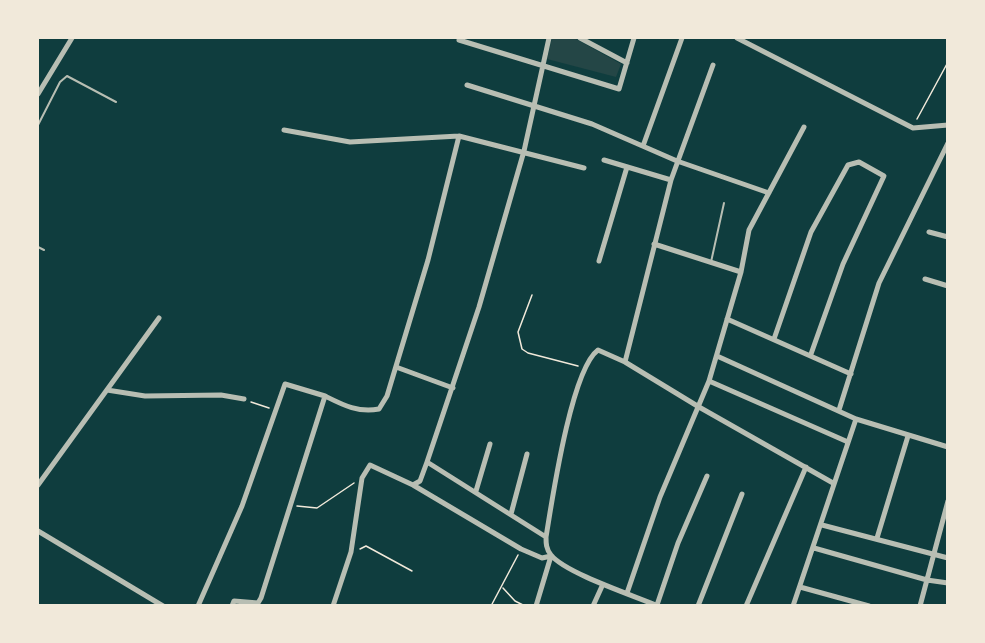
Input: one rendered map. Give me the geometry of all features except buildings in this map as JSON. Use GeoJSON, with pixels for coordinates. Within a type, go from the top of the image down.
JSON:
{"type":"FeatureCollection","features":[{"type":"Feature","properties":{"kind":"street"},"geometry":{"type":"LineString","coordinates":[[38,94],[72,38]]}},
{"type":"Feature","properties":{"kind":"street"},"geometry":{"type":"LineString","coordinates":[[413,485],[420,482],[453,388],[524,151],[549,38]]}},
{"type":"Feature","properties":{"kind":"street"},"geometry":{"type":"LineString","coordinates":[[580,38],[627,63]]}},
{"type":"Feature","properties":{"kind":"street"},"geometry":{"type":"LineString","coordinates":[[459,40],[619,89],[634,38]]}},
{"type":"Feature","properties":{"kind":"street"},"geometry":{"type":"LineString","coordinates":[[643,146],[681,38]]}},
{"type":"Feature","properties":{"kind":"street"},"geometry":{"type":"LineString","coordinates":[[737,38],[913,128],[948,125]]}},
{"type":"Feature","properties":{"kind":"street"},"geometry":{"type":"LineString","coordinates":[[625,362],[671,180],[713,65]]}},
{"type":"Feature","properties":{"kind":"street"},"geometry":{"type":"LineString","coordinates":[[467,85],[592,124],[677,161],[769,193]]}},
{"type":"Feature","properties":{"kind":"street"},"geometry":{"type":"LineString","coordinates":[[627,593],[660,497],[709,381],[741,272],[749,230],[804,127]]}},
{"type":"Feature","properties":{"kind":"street"},"geometry":{"type":"LineString","coordinates":[[285,130],[350,142],[459,136],[584,168]]}},
{"type":"Feature","properties":{"kind":"street"},"geometry":{"type":"LineString","coordinates":[[198,606],[242,506],[285,384],[325,396],[352,409],[379,409],[387,396],[428,260],[459,136]]}},
{"type":"Feature","properties":{"kind":"street"},"geometry":{"type":"LineString","coordinates":[[839,410],[879,283],[948,143]]}},
{"type":"Feature","properties":{"kind":"street"},"geometry":{"type":"LineString","coordinates":[[604,160],[671,180]]}},
{"type":"Feature","properties":{"kind":"street"},"geometry":{"type":"LineString","coordinates":[[774,339],[811,232],[848,165],[859,162],[884,176],[843,264],[812,354]]}},
{"type":"Feature","properties":{"kind":"street"},"geometry":{"type":"LineString","coordinates":[[599,261],[627,167]]}},
{"type":"Feature","properties":{"kind":"street"},"geometry":{"type":"LineString","coordinates":[[929,232],[948,237]]}},
{"type":"Feature","properties":{"kind":"street"},"geometry":{"type":"LineString","coordinates":[[654,244],[741,272]]}},
{"type":"Feature","properties":{"kind":"street"},"geometry":{"type":"LineString","coordinates":[[924,279],[948,286]]}},
{"type":"Feature","properties":{"kind":"street"},"geometry":{"type":"LineString","coordinates":[[38,485],[159,318]]}},
{"type":"Feature","properties":{"kind":"street"},"geometry":{"type":"LineString","coordinates":[[727,319],[812,354],[851,374]]}},
{"type":"Feature","properties":{"kind":"street"},"geometry":{"type":"LineString","coordinates":[[536,606],[551,556],[546,537],[561,444],[586,368],[598,350],[625,362],[833,483]]}},
{"type":"Feature","properties":{"kind":"street"},"geometry":{"type":"LineString","coordinates":[[717,356],[856,419],[948,447]]}},
{"type":"Feature","properties":{"kind":"street"},"geometry":{"type":"LineString","coordinates":[[396,367],[453,388]]}},
{"type":"Feature","properties":{"kind":"street"},"geometry":{"type":"LineString","coordinates":[[709,381],[848,442]]}},
{"type":"Feature","properties":{"kind":"street"},"geometry":{"type":"LineString","coordinates":[[107,390],[145,396],[221,395],[244,399]]}},
{"type":"Feature","properties":{"kind":"street"},"geometry":{"type":"LineString","coordinates":[[232,606],[234,601],[258,603],[261,598],[325,396]]}},
{"type":"Feature","properties":{"kind":"street"},"geometry":{"type":"LineString","coordinates":[[793,606],[856,419]]}},
{"type":"Feature","properties":{"kind":"street"},"geometry":{"type":"LineString","coordinates":[[878,538],[908,436]]}},
{"type":"Feature","properties":{"kind":"street"},"geometry":{"type":"LineString","coordinates":[[476,491],[490,444]]}},
{"type":"Feature","properties":{"kind":"street"},"geometry":{"type":"LineString","coordinates":[[511,514],[527,454]]}},
{"type":"Feature","properties":{"kind":"street"},"geometry":{"type":"LineString","coordinates":[[427,462],[439,472],[476,491],[546,537]]}},
{"type":"Feature","properties":{"kind":"street"},"geometry":{"type":"LineString","coordinates":[[333,606],[351,552],[362,478],[370,465],[413,485],[521,549],[543,558],[551,556],[603,584],[658,605],[678,543],[707,476]]}},
{"type":"Feature","properties":{"kind":"street"},"geometry":{"type":"LineString","coordinates":[[746,606],[806,468]]}},
{"type":"Feature","properties":{"kind":"street"},"geometry":{"type":"LineString","coordinates":[[698,606],[742,494]]}},
{"type":"Feature","properties":{"kind":"street"},"geometry":{"type":"LineString","coordinates":[[920,606],[932,553],[948,501]]}},
{"type":"Feature","properties":{"kind":"street"},"geometry":{"type":"LineString","coordinates":[[822,525],[948,558]]}},
{"type":"Feature","properties":{"kind":"street"},"geometry":{"type":"LineString","coordinates":[[38,531],[163,606]]}},
{"type":"Feature","properties":{"kind":"street"},"geometry":{"type":"LineString","coordinates":[[814,548],[927,580],[948,583]]}},
{"type":"Feature","properties":{"kind":"street"},"geometry":{"type":"LineString","coordinates":[[593,606],[603,584]]}},
{"type":"Feature","properties":{"kind":"street"},"geometry":{"type":"LineString","coordinates":[[800,587],[869,606]]}},
{"type":"Feature","properties":{"kind":"lane"},"geometry":{"type":"LineString","coordinates":[[38,125],[60,82],[67,76],[116,102]]}},
{"type":"Feature","properties":{"kind":"lane"},"geometry":{"type":"LineString","coordinates":[[711,263],[724,203]]}},
{"type":"Feature","properties":{"kind":"lane"},"geometry":{"type":"LineString","coordinates":[[38,247],[44,250]]}},
{"type":"Feature","properties":{"kind":"path"},"geometry":{"type":"LineString","coordinates":[[913,128],[948,62]]}},
{"type":"Feature","properties":{"kind":"path"},"geometry":{"type":"LineString","coordinates":[[532,295],[518,332],[522,349],[528,353],[586,368]]}},
{"type":"Feature","properties":{"kind":"path"},"geometry":{"type":"LineString","coordinates":[[244,399],[276,411]]}},
{"type":"Feature","properties":{"kind":"path"},"geometry":{"type":"LineString","coordinates":[[290,505],[317,508],[362,478]]}},
{"type":"Feature","properties":{"kind":"path"},"geometry":{"type":"LineString","coordinates":[[351,552],[366,546],[412,571]]}},
{"type":"Feature","properties":{"kind":"path"},"geometry":{"type":"LineString","coordinates":[[491,606],[521,549]]}},
{"type":"Feature","properties":{"kind":"path"},"geometry":{"type":"LineString","coordinates":[[502,587],[515,601],[525,606]]}},
{"type":"Feature","properties":{"kind":"shaded area"},"geometry":{"type":"Polygon","coordinates":[[[552,38],[574,38],[621,64],[616,77],[547,59],[552,38]]]}}]}
